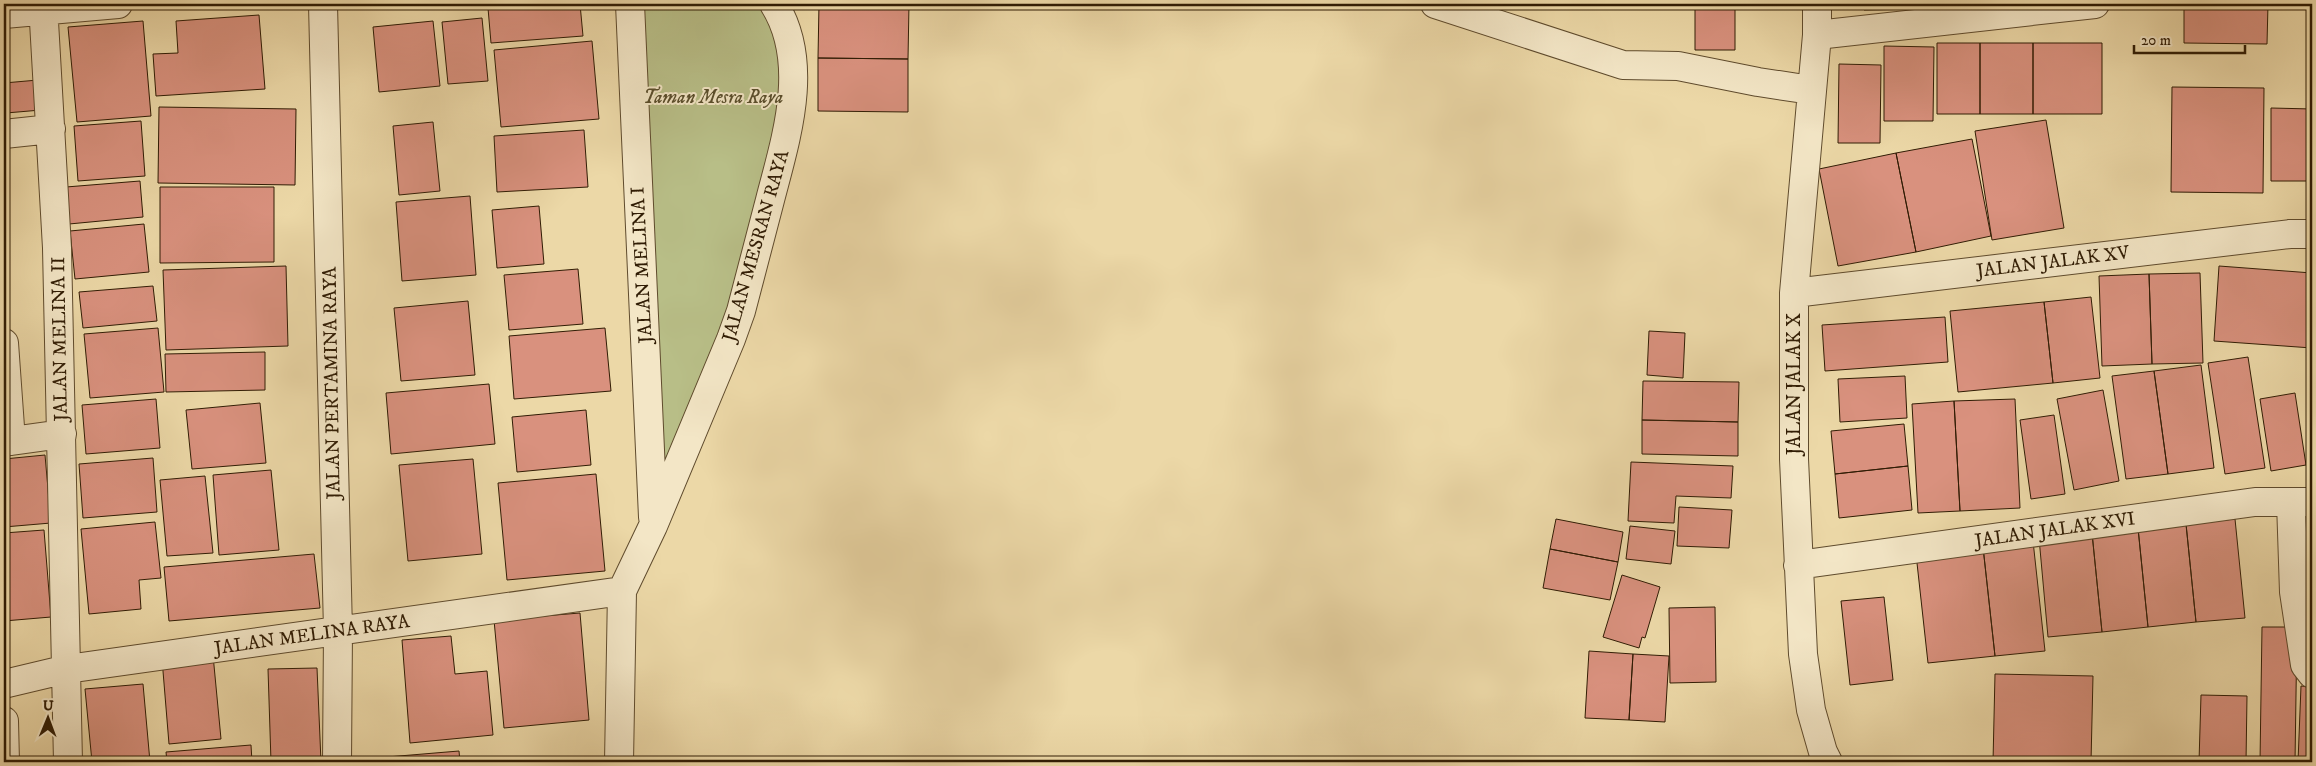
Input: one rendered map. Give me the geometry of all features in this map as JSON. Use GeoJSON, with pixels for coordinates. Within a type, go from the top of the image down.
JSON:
{"type":"FeatureCollection","features":[{"type":"Feature","properties":{"kind":"street"},"geometry":{"type":"LineString","coordinates":[[4,14],[43,7],[118,4]]}},
{"type":"Feature","properties":{"kind":"street","name":"JALAN PERTAMINA RAYA"},"geometry":{"type":"LineString","coordinates":[[323,4],[338,631],[337,762]]}},
{"type":"Feature","properties":{"kind":"street","name":"JALAN MELINA I"},"geometry":{"type":"LineString","coordinates":[[630,4],[653,526]]}},
{"type":"Feature","properties":{"kind":"street","name":"JALAN MESRAN RAYA"},"geometry":{"type":"LineString","coordinates":[[622,591],[653,526],[741,311],[788,130],[793,90],[791,52],[783,18],[774,4]]}},
{"type":"Feature","properties":{"kind":"street"},"geometry":{"type":"LineString","coordinates":[[1435,4],[1623,65],[1678,66],[1758,82],[1811,90]]}},
{"type":"Feature","properties":{"kind":"street","name":"JALAN JALAK X"},"geometry":{"type":"LineString","coordinates":[[1817,4],[1817,35],[1794,293],[1794,459],[1803,654],[1811,710],[1823,752],[1828,762]]}},
{"type":"Feature","properties":{"kind":"street"},"geometry":{"type":"LineString","coordinates":[[1817,35],[2095,4]]}},
{"type":"Feature","properties":{"kind":"street","name":"JALAN MELINA II"},"geometry":{"type":"LineString","coordinates":[[43,7],[57,248],[68,762]]}},
{"type":"Feature","properties":{"kind":"street"},"geometry":{"type":"LineString","coordinates":[[4,134],[51,129]]}},
{"type":"Feature","properties":{"kind":"street","name":"JALAN JALAK XV"},"geometry":{"type":"LineString","coordinates":[[1794,293],[2290,234],[2312,234]]}},
{"type":"Feature","properties":{"kind":"street"},"geometry":{"type":"LineString","coordinates":[[4,343],[8,442],[62,434]]}},
{"type":"Feature","properties":{"kind":"street","name":"JALAN JALAK XVI"},"geometry":{"type":"LineString","coordinates":[[1798,566],[2255,502],[2302,502]]}},
{"type":"Feature","properties":{"kind":"street"},"geometry":{"type":"LineString","coordinates":[[2302,502],[2294,592],[2305,665],[2312,674]]}},
{"type":"Feature","properties":{"kind":"street"},"geometry":{"type":"LineString","coordinates":[[619,762],[622,591]]}},
{"type":"Feature","properties":{"kind":"street","name":"JALAN MELINA RAYA"},"geometry":{"type":"LineString","coordinates":[[4,684],[67,669],[622,591]]}},
{"type":"Feature","properties":{"kind":"street"},"geometry":{"type":"LineString","coordinates":[[4,721],[5,762]]}},
{"type":"Feature","properties":{"kind":"green space","name":"Taman Mesra Raya"},"geometry":{"type":"Polygon","coordinates":[[[630,4],[767,4],[793,90],[731,339],[653,526],[630,4]]]}},
{"type":"Feature","properties":{"kind":"building"},"geometry":{"type":"Polygon","coordinates":[[[531,4],[580,4],[583,36],[491,43],[488,8],[531,4]]]}},
{"type":"Feature","properties":{"kind":"building"},"geometry":{"type":"Polygon","coordinates":[[[819,4],[909,4],[908,59],[818,58],[819,4]]]}},
{"type":"Feature","properties":{"kind":"building"},"geometry":{"type":"Polygon","coordinates":[[[1695,4],[1735,4],[1735,50],[1695,50],[1695,4]]]}},
{"type":"Feature","properties":{"kind":"building"},"geometry":{"type":"Polygon","coordinates":[[[1864,4],[1927,4],[1927,9],[1864,10],[1864,4]]]}},
{"type":"Feature","properties":{"kind":"building"},"geometry":{"type":"Polygon","coordinates":[[[2184,4],[2268,4],[2267,44],[2184,43],[2184,4]]]}},
{"type":"Feature","properties":{"kind":"building"},"geometry":{"type":"Polygon","coordinates":[[[259,15],[265,89],[156,96],[153,54],[178,53],[176,21],[259,15]]]}},
{"type":"Feature","properties":{"kind":"building"},"geometry":{"type":"Polygon","coordinates":[[[482,18],[488,81],[448,84],[442,22],[482,18]]]}},
{"type":"Feature","properties":{"kind":"building"},"geometry":{"type":"Polygon","coordinates":[[[143,21],[151,116],[77,122],[68,27],[143,21]]]}},
{"type":"Feature","properties":{"kind":"building"},"geometry":{"type":"Polygon","coordinates":[[[433,21],[440,86],[379,92],[373,27],[433,21]]]}},
{"type":"Feature","properties":{"kind":"building"},"geometry":{"type":"Polygon","coordinates":[[[592,41],[599,119],[501,127],[494,50],[592,41]]]}},
{"type":"Feature","properties":{"kind":"building"},"geometry":{"type":"Polygon","coordinates":[[[1937,43],[1980,43],[1980,114],[1937,114],[1937,43]]]}},
{"type":"Feature","properties":{"kind":"building"},"geometry":{"type":"Polygon","coordinates":[[[1980,43],[2033,43],[2033,114],[1980,114],[1980,43]]]}},
{"type":"Feature","properties":{"kind":"building"},"geometry":{"type":"Polygon","coordinates":[[[2033,43],[2102,43],[2102,114],[2033,114],[2033,43]]]}},
{"type":"Feature","properties":{"kind":"building"},"geometry":{"type":"Polygon","coordinates":[[[1884,46],[1934,47],[1933,121],[1884,121],[1884,46]]]}},
{"type":"Feature","properties":{"kind":"building"},"geometry":{"type":"Polygon","coordinates":[[[818,58],[908,59],[908,112],[818,111],[818,58]]]}},
{"type":"Feature","properties":{"kind":"building"},"geometry":{"type":"Polygon","coordinates":[[[1839,64],[1881,65],[1880,143],[1838,143],[1839,64]]]}},
{"type":"Feature","properties":{"kind":"building"},"geometry":{"type":"Polygon","coordinates":[[[38,80],[41,110],[6,113],[4,83],[38,80]]]}},
{"type":"Feature","properties":{"kind":"building"},"geometry":{"type":"Polygon","coordinates":[[[2172,87],[2264,88],[2263,193],[2171,192],[2172,87]]]}},
{"type":"Feature","properties":{"kind":"building"},"geometry":{"type":"Polygon","coordinates":[[[159,107],[296,109],[295,185],[158,183],[159,107]]]}},
{"type":"Feature","properties":{"kind":"building"},"geometry":{"type":"Polygon","coordinates":[[[2271,108],[2312,109],[2312,181],[2271,181],[2271,108]]]}},
{"type":"Feature","properties":{"kind":"building"},"geometry":{"type":"Polygon","coordinates":[[[2046,120],[2064,228],[1992,240],[1975,131],[2046,120]]]}},
{"type":"Feature","properties":{"kind":"building"},"geometry":{"type":"Polygon","coordinates":[[[141,121],[145,176],[78,181],[74,126],[141,121]]]}},
{"type":"Feature","properties":{"kind":"building"},"geometry":{"type":"Polygon","coordinates":[[[433,122],[440,191],[399,195],[393,126],[433,122]]]}},
{"type":"Feature","properties":{"kind":"building"},"geometry":{"type":"Polygon","coordinates":[[[584,130],[588,187],[497,192],[494,136],[584,130]]]}},
{"type":"Feature","properties":{"kind":"building"},"geometry":{"type":"Polygon","coordinates":[[[1972,139],[1991,236],[1916,252],[1896,153],[1972,139]]]}},
{"type":"Feature","properties":{"kind":"building"},"geometry":{"type":"Polygon","coordinates":[[[1896,153],[1916,252],[1838,266],[1819,169],[1896,153]]]}},
{"type":"Feature","properties":{"kind":"building"},"geometry":{"type":"Polygon","coordinates":[[[140,181],[143,217],[69,224],[66,187],[140,181]]]}},
{"type":"Feature","properties":{"kind":"building"},"geometry":{"type":"Polygon","coordinates":[[[160,187],[274,187],[274,262],[160,263],[160,187]]]}},
{"type":"Feature","properties":{"kind":"building"},"geometry":{"type":"Polygon","coordinates":[[[470,196],[476,275],[402,281],[396,202],[470,196]]]}},
{"type":"Feature","properties":{"kind":"building"},"geometry":{"type":"Polygon","coordinates":[[[539,206],[544,264],[497,268],[492,210],[539,206]]]}},
{"type":"Feature","properties":{"kind":"building"},"geometry":{"type":"Polygon","coordinates":[[[144,224],[149,272],[75,279],[70,231],[144,224]]]}},
{"type":"Feature","properties":{"kind":"building"},"geometry":{"type":"Polygon","coordinates":[[[286,266],[288,346],[166,350],[163,270],[286,266]]]}},
{"type":"Feature","properties":{"kind":"building"},"geometry":{"type":"Polygon","coordinates":[[[2219,266],[2312,273],[2312,348],[2214,341],[2219,266]]]}},
{"type":"Feature","properties":{"kind":"building"},"geometry":{"type":"Polygon","coordinates":[[[578,269],[583,324],[509,330],[504,275],[578,269]]]}},
{"type":"Feature","properties":{"kind":"building"},"geometry":{"type":"Polygon","coordinates":[[[2200,273],[2203,363],[2152,364],[2149,274],[2200,273]]]}},
{"type":"Feature","properties":{"kind":"building"},"geometry":{"type":"Polygon","coordinates":[[[2149,274],[2152,364],[2102,366],[2099,276],[2149,274]]]}},
{"type":"Feature","properties":{"kind":"building"},"geometry":{"type":"Polygon","coordinates":[[[153,286],[157,321],[83,328],[79,292],[153,286]]]}},
{"type":"Feature","properties":{"kind":"building"},"geometry":{"type":"Polygon","coordinates":[[[2091,297],[2100,378],[2053,383],[2044,302],[2091,297]]]}},
{"type":"Feature","properties":{"kind":"building"},"geometry":{"type":"Polygon","coordinates":[[[468,301],[475,375],[401,381],[394,308],[468,301]]]}},
{"type":"Feature","properties":{"kind":"building"},"geometry":{"type":"Polygon","coordinates":[[[2044,302],[2053,383],[1958,392],[1950,311],[2044,302]]]}},
{"type":"Feature","properties":{"kind":"building"},"geometry":{"type":"Polygon","coordinates":[[[1945,317],[1948,362],[1825,371],[1822,325],[1945,317]]]}},
{"type":"Feature","properties":{"kind":"building"},"geometry":{"type":"Polygon","coordinates":[[[158,328],[164,392],[90,398],[84,334],[158,328]]]}},
{"type":"Feature","properties":{"kind":"building"},"geometry":{"type":"Polygon","coordinates":[[[605,328],[611,391],[514,399],[509,336],[605,328]]]}},
{"type":"Feature","properties":{"kind":"building"},"geometry":{"type":"Polygon","coordinates":[[[1649,331],[1685,333],[1683,378],[1647,375],[1649,331]]]}},
{"type":"Feature","properties":{"kind":"building"},"geometry":{"type":"Polygon","coordinates":[[[265,352],[265,390],[166,392],[165,354],[265,352]]]}},
{"type":"Feature","properties":{"kind":"building"},"geometry":{"type":"Polygon","coordinates":[[[2248,357],[2265,468],[2225,474],[2208,363],[2248,357]]]}},
{"type":"Feature","properties":{"kind":"building"},"geometry":{"type":"Polygon","coordinates":[[[2201,365],[2214,468],[2168,474],[2154,371],[2201,365]]]}},
{"type":"Feature","properties":{"kind":"building"},"geometry":{"type":"Polygon","coordinates":[[[2154,371],[2168,474],[2126,479],[2112,376],[2154,371]]]}},
{"type":"Feature","properties":{"kind":"building"},"geometry":{"type":"Polygon","coordinates":[[[1905,376],[1907,418],[1840,422],[1838,379],[1905,376]]]}},
{"type":"Feature","properties":{"kind":"building"},"geometry":{"type":"Polygon","coordinates":[[[1643,381],[1739,382],[1738,422],[1642,420],[1643,381]]]}},
{"type":"Feature","properties":{"kind":"building"},"geometry":{"type":"Polygon","coordinates":[[[489,384],[495,444],[391,454],[386,393],[489,384]]]}},
{"type":"Feature","properties":{"kind":"building"},"geometry":{"type":"Polygon","coordinates":[[[2103,390],[2119,481],[2074,490],[2057,399],[2103,390]]]}},
{"type":"Feature","properties":{"kind":"building"},"geometry":{"type":"Polygon","coordinates":[[[2295,393],[2306,465],[2271,471],[2260,399],[2295,393]]]}},
{"type":"Feature","properties":{"kind":"building"},"geometry":{"type":"Polygon","coordinates":[[[156,399],[160,448],[86,454],[82,405],[156,399]]]}},
{"type":"Feature","properties":{"kind":"building"},"geometry":{"type":"Polygon","coordinates":[[[2015,399],[2020,508],[1960,511],[1954,401],[2015,399]]]}},
{"type":"Feature","properties":{"kind":"building"},"geometry":{"type":"Polygon","coordinates":[[[1954,401],[1960,511],[1918,513],[1912,404],[1954,401]]]}},
{"type":"Feature","properties":{"kind":"building"},"geometry":{"type":"Polygon","coordinates":[[[260,403],[266,463],[192,469],[186,410],[260,403]]]}},
{"type":"Feature","properties":{"kind":"building"},"geometry":{"type":"Polygon","coordinates":[[[586,410],[591,465],[517,472],[512,417],[586,410]]]}},
{"type":"Feature","properties":{"kind":"building"},"geometry":{"type":"Polygon","coordinates":[[[2054,415],[2065,494],[2031,499],[2020,420],[2054,415]]]}},
{"type":"Feature","properties":{"kind":"building"},"geometry":{"type":"Polygon","coordinates":[[[1642,420],[1738,422],[1738,456],[1642,454],[1642,420]]]}},
{"type":"Feature","properties":{"kind":"building"},"geometry":{"type":"Polygon","coordinates":[[[1904,424],[1908,466],[1835,474],[1831,431],[1904,424]]]}},
{"type":"Feature","properties":{"kind":"building"},"geometry":{"type":"Polygon","coordinates":[[[45,455],[51,523],[4,527],[4,459],[45,455]]]}},
{"type":"Feature","properties":{"kind":"building"},"geometry":{"type":"Polygon","coordinates":[[[153,458],[157,512],[83,518],[79,464],[153,458]]]}},
{"type":"Feature","properties":{"kind":"building"},"geometry":{"type":"Polygon","coordinates":[[[473,459],[482,554],[408,561],[399,465],[473,459]]]}},
{"type":"Feature","properties":{"kind":"building"},"geometry":{"type":"Polygon","coordinates":[[[1631,462],[1733,466],[1731,498],[1676,496],[1674,523],[1628,521],[1631,462]]]}},
{"type":"Feature","properties":{"kind":"building"},"geometry":{"type":"Polygon","coordinates":[[[1908,466],[1912,510],[1839,518],[1835,474],[1908,466]]]}},
{"type":"Feature","properties":{"kind":"building"},"geometry":{"type":"Polygon","coordinates":[[[271,470],[279,550],[219,555],[213,475],[271,470]]]}},
{"type":"Feature","properties":{"kind":"building"},"geometry":{"type":"Polygon","coordinates":[[[596,474],[605,571],[507,580],[498,483],[596,474]]]}},
{"type":"Feature","properties":{"kind":"building"},"geometry":{"type":"Polygon","coordinates":[[[205,476],[213,553],[167,556],[160,480],[205,476]]]}},
{"type":"Feature","properties":{"kind":"building"},"geometry":{"type":"Polygon","coordinates":[[[1679,507],[1732,510],[1729,548],[1677,546],[1679,507]]]}},
{"type":"Feature","properties":{"kind":"building"},"geometry":{"type":"Polygon","coordinates":[[[1556,519],[1623,532],[1618,562],[1550,549],[1556,519]]]}},
{"type":"Feature","properties":{"kind":"building"},"geometry":{"type":"Polygon","coordinates":[[[2235,519],[2245,618],[2196,622],[2186,524],[2235,519]]]}},
{"type":"Feature","properties":{"kind":"building"},"geometry":{"type":"Polygon","coordinates":[[[155,522],[161,578],[139,580],[141,609],[89,614],[81,529],[155,522]]]}},
{"type":"Feature","properties":{"kind":"building"},"geometry":{"type":"Polygon","coordinates":[[[2186,524],[2196,622],[2148,627],[2138,528],[2186,524]]]}},
{"type":"Feature","properties":{"kind":"building"},"geometry":{"type":"Polygon","coordinates":[[[1630,526],[1675,531],[1671,564],[1626,559],[1630,526]]]}},
{"type":"Feature","properties":{"kind":"building"},"geometry":{"type":"Polygon","coordinates":[[[2138,528],[2148,627],[2102,632],[2092,533],[2138,528]]]}},
{"type":"Feature","properties":{"kind":"building"},"geometry":{"type":"Polygon","coordinates":[[[44,530],[51,617],[4,621],[4,533],[44,530]]]}},
{"type":"Feature","properties":{"kind":"building"},"geometry":{"type":"Polygon","coordinates":[[[2092,533],[2102,632],[2048,637],[2039,538],[2092,533]]]}},
{"type":"Feature","properties":{"kind":"building"},"geometry":{"type":"Polygon","coordinates":[[[2033,541],[2045,651],[1995,656],[1983,547],[2033,541]]]}},
{"type":"Feature","properties":{"kind":"building"},"geometry":{"type":"Polygon","coordinates":[[[2312,543],[2312,618],[2305,619],[2298,544],[2312,543]]]}},
{"type":"Feature","properties":{"kind":"building"},"geometry":{"type":"Polygon","coordinates":[[[1983,547],[1995,656],[1928,663],[1916,554],[1983,547]]]}},
{"type":"Feature","properties":{"kind":"building"},"geometry":{"type":"Polygon","coordinates":[[[1550,549],[1618,562],[1610,600],[1543,588],[1550,549]]]}},
{"type":"Feature","properties":{"kind":"building"},"geometry":{"type":"Polygon","coordinates":[[[314,554],[320,608],[169,621],[164,567],[314,554]]]}},
{"type":"Feature","properties":{"kind":"building"},"geometry":{"type":"Polygon","coordinates":[[[1622,575],[1660,587],[1645,638],[1642,637],[1639,648],[1603,637],[1622,575]]]}},
{"type":"Feature","properties":{"kind":"building"},"geometry":{"type":"Polygon","coordinates":[[[1884,597],[1893,680],[1850,685],[1841,601],[1884,597]]]}},
{"type":"Feature","properties":{"kind":"building"},"geometry":{"type":"Polygon","coordinates":[[[1715,607],[1716,682],[1670,683],[1669,608],[1715,607]]]}},
{"type":"Feature","properties":{"kind":"building"},"geometry":{"type":"Polygon","coordinates":[[[580,613],[589,720],[504,728],[494,620],[580,613]]]}},
{"type":"Feature","properties":{"kind":"building"},"geometry":{"type":"Polygon","coordinates":[[[2262,627],[2297,627],[2295,762],[2260,762],[2262,627]]]}},
{"type":"Feature","properties":{"kind":"building"},"geometry":{"type":"Polygon","coordinates":[[[451,636],[455,674],[487,671],[493,735],[410,743],[402,640],[451,636]]]}},
{"type":"Feature","properties":{"kind":"building"},"geometry":{"type":"Polygon","coordinates":[[[1589,651],[1633,654],[1629,720],[1585,718],[1589,651]]]}},
{"type":"Feature","properties":{"kind":"building"},"geometry":{"type":"Polygon","coordinates":[[[1633,654],[1669,656],[1665,722],[1629,720],[1633,654]]]}},
{"type":"Feature","properties":{"kind":"building"},"geometry":{"type":"Polygon","coordinates":[[[213,655],[221,739],[169,744],[162,659],[213,655]]]}},
{"type":"Feature","properties":{"kind":"building"},"geometry":{"type":"Polygon","coordinates":[[[317,668],[321,762],[271,762],[268,669],[317,668]]]}},
{"type":"Feature","properties":{"kind":"building"},"geometry":{"type":"Polygon","coordinates":[[[1995,674],[2093,676],[2091,762],[1993,762],[1995,674]]]}},
{"type":"Feature","properties":{"kind":"building"},"geometry":{"type":"Polygon","coordinates":[[[143,684],[150,762],[92,762],[85,689],[143,684]]]}},
{"type":"Feature","properties":{"kind":"building"},"geometry":{"type":"Polygon","coordinates":[[[2301,686],[2312,687],[2312,762],[2298,762],[2301,686]]]}},
{"type":"Feature","properties":{"kind":"building"},"geometry":{"type":"Polygon","coordinates":[[[2201,695],[2247,696],[2246,762],[2199,762],[2201,695]]]}},
{"type":"Feature","properties":{"kind":"building"},"geometry":{"type":"Polygon","coordinates":[[[251,745],[252,762],[167,762],[166,752],[251,745]]]}},
{"type":"Feature","properties":{"kind":"building"},"geometry":{"type":"Polygon","coordinates":[[[459,751],[460,762],[375,762],[375,758],[459,751]]]}}]}
